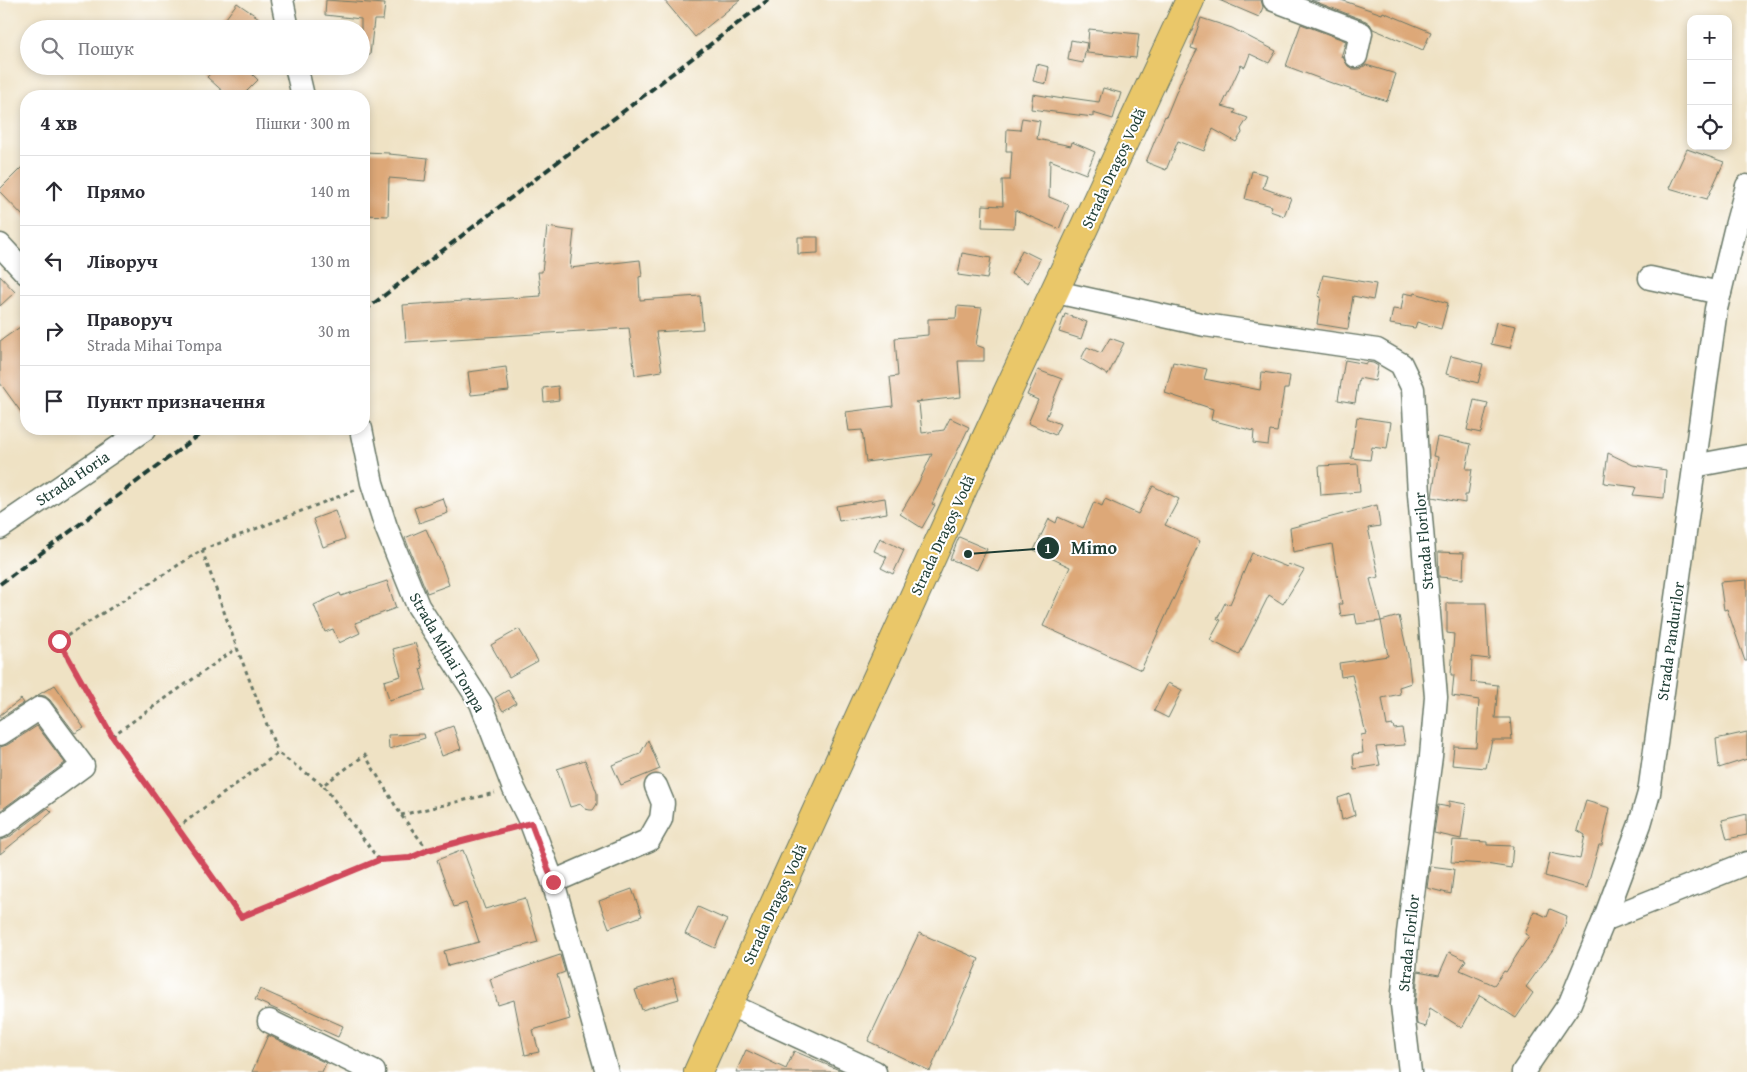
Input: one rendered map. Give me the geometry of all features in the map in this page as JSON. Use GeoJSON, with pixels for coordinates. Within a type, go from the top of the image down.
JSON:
{"type":"FeatureCollection","features":[{"type":"Feature","properties":{"kind":"main road","name":"Strada Dragoș Vodă"},"geometry":{"type":"LineString","coordinates":[[698,1072],[975,462],[1056,292],[1190,0]]}},
{"type":"Feature","properties":{"kind":"street"},"geometry":{"type":"LineString","coordinates":[[282,0],[286,20]]}},
{"type":"Feature","properties":{"kind":"street"},"geometry":{"type":"LineString","coordinates":[[1274,0],[1361,33],[1356,56]]}},
{"type":"Feature","properties":{"kind":"street"},"geometry":{"type":"LineString","coordinates":[[298,75],[302,90]]}},
{"type":"Feature","properties":{"kind":"street","name":"Strada Pandurilor"},"geometry":{"type":"LineString","coordinates":[[1523,1072],[1570,1002],[1604,920],[1640,824],[1649,793],[1716,309],[1720,293],[1739,252],[1736,226],[1747,186]]}},
{"type":"Feature","properties":{"kind":"street"},"geometry":{"type":"LineString","coordinates":[[0,245],[20,267]]}},
{"type":"Feature","properties":{"kind":"street"},"geometry":{"type":"LineString","coordinates":[[1650,278],[1720,293]]}},
{"type":"Feature","properties":{"kind":"street","name":"Strada Florilor"},"geometry":{"type":"LineString","coordinates":[[1056,292],[1205,325],[1377,350],[1401,364],[1413,389],[1419,494],[1436,697],[1431,756],[1408,933],[1402,1005],[1410,1072]]}},
{"type":"Feature","properties":{"kind":"street","name":"Strada Horia"},"geometry":{"type":"LineString","coordinates":[[0,528],[137,435]]}},
{"type":"Feature","properties":{"kind":"street","name":"Strada Mihai Tompa"},"geometry":{"type":"LineString","coordinates":[[362,435],[372,483],[386,527],[418,606],[481,703],[514,789],[531,823],[553,882],[607,1072]]}},
{"type":"Feature","properties":{"kind":"street"},"geometry":{"type":"LineString","coordinates":[[1694,466],[1747,456]]}},
{"type":"Feature","properties":{"kind":"street"},"geometry":{"type":"LineString","coordinates":[[0,734],[40,708],[83,766],[0,827]]}},
{"type":"Feature","properties":{"kind":"street"},"geometry":{"type":"LineString","coordinates":[[553,882],[649,840],[661,819],[663,803],[656,786]]}},
{"type":"Feature","properties":{"kind":"street"},"geometry":{"type":"LineString","coordinates":[[1604,920],[1747,863]]}},
{"type":"Feature","properties":{"kind":"street"},"geometry":{"type":"LineString","coordinates":[[728,1004],[875,1072]]}},
{"type":"Feature","properties":{"kind":"street"},"geometry":{"type":"LineString","coordinates":[[269,1021],[374,1072]]}},
{"type":"Feature","properties":{"kind":"path"},"geometry":{"type":"LineString","coordinates":[[372,483],[202,550],[59,641],[112,736],[241,917],[379,860],[410,858],[428,850],[531,823]]}},
{"type":"Feature","properties":{"kind":"path"},"geometry":{"type":"LineString","coordinates":[[202,550],[237,648],[278,753],[323,785],[379,860]]}},
{"type":"Feature","properties":{"kind":"path"},"geometry":{"type":"LineString","coordinates":[[112,736],[237,648]]}},
{"type":"Feature","properties":{"kind":"path"},"geometry":{"type":"LineString","coordinates":[[178,828],[278,753]]}},
{"type":"Feature","properties":{"kind":"path"},"geometry":{"type":"LineString","coordinates":[[323,785],[365,756],[401,815],[428,850]]}},
{"type":"Feature","properties":{"kind":"path"},"geometry":{"type":"LineString","coordinates":[[401,815],[514,789]]}},
{"type":"Feature","properties":{"kind":"building"},"geometry":{"type":"Polygon","coordinates":[[[326,0],[385,4],[383,20],[374,20],[370,55],[370,20],[325,15],[326,0]]]}},
{"type":"Feature","properties":{"kind":"building"},"geometry":{"type":"Polygon","coordinates":[[[664,0],[740,0],[695,37],[664,0]]]}},
{"type":"Feature","properties":{"kind":"building"},"geometry":{"type":"Polygon","coordinates":[[[1219,0],[1261,0],[1263,7],[1259,17],[1219,0]]]}},
{"type":"Feature","properties":{"kind":"building"},"geometry":{"type":"Polygon","coordinates":[[[1311,0],[1341,0],[1382,14],[1383,12],[1431,32],[1423,50],[1373,29],[1366,21],[1311,0]]]}},
{"type":"Feature","properties":{"kind":"building"},"geometry":{"type":"Polygon","coordinates":[[[237,3],[259,18],[258,20],[225,20],[237,3]]]}},
{"type":"Feature","properties":{"kind":"building"},"geometry":{"type":"Polygon","coordinates":[[[1201,18],[1232,28],[1276,51],[1269,63],[1250,54],[1245,67],[1241,65],[1222,106],[1236,110],[1234,113],[1248,118],[1236,142],[1213,129],[1204,151],[1178,141],[1166,170],[1146,162],[1182,78],[1197,50],[1191,48],[1201,18]]]}},
{"type":"Feature","properties":{"kind":"building"},"geometry":{"type":"Polygon","coordinates":[[[1301,24],[1346,41],[1341,57],[1353,69],[1360,69],[1366,65],[1396,74],[1387,101],[1286,66],[1301,24]]]}},
{"type":"Feature","properties":{"kind":"building"},"geometry":{"type":"Polygon","coordinates":[[[1089,29],[1139,34],[1136,58],[1087,53],[1089,29]]]}},
{"type":"Feature","properties":{"kind":"building"},"geometry":{"type":"Polygon","coordinates":[[[1071,40],[1087,43],[1083,63],[1068,60],[1071,40]]]}},
{"type":"Feature","properties":{"kind":"building"},"geometry":{"type":"Polygon","coordinates":[[[1037,64],[1049,67],[1046,84],[1033,81],[1037,64]]]}},
{"type":"Feature","properties":{"kind":"building"},"geometry":{"type":"Polygon","coordinates":[[[209,75],[253,75],[258,80],[248,90],[221,90],[207,77],[209,75]]]}},
{"type":"Feature","properties":{"kind":"building"},"geometry":{"type":"Polygon","coordinates":[[[1103,88],[1121,93],[1113,119],[1093,113],[1093,117],[1031,109],[1033,94],[1099,102],[1103,88]]]}},
{"type":"Feature","properties":{"kind":"building"},"geometry":{"type":"Polygon","coordinates":[[[1022,118],[1040,121],[1037,139],[1071,146],[1072,142],[1095,152],[1086,174],[1050,160],[1049,197],[1069,205],[1059,229],[1015,210],[1014,228],[982,227],[983,205],[1003,206],[1002,180],[1010,180],[1012,151],[1006,151],[1007,129],[1020,130],[1022,118]]]}},
{"type":"Feature","properties":{"kind":"building"},"geometry":{"type":"Polygon","coordinates":[[[1687,149],[1724,162],[1707,199],[1669,188],[1687,149]]]}},
{"type":"Feature","properties":{"kind":"building"},"geometry":{"type":"Polygon","coordinates":[[[370,152],[428,158],[425,181],[389,178],[388,216],[370,215],[370,152]]]}},
{"type":"Feature","properties":{"kind":"building"},"geometry":{"type":"Polygon","coordinates":[[[20,169],[20,213],[0,192],[0,189],[20,169]]]}},
{"type":"Feature","properties":{"kind":"building"},"geometry":{"type":"Polygon","coordinates":[[[1252,171],[1267,175],[1263,188],[1291,198],[1284,216],[1270,211],[1272,206],[1245,199],[1252,171]]]}},
{"type":"Feature","properties":{"kind":"building"},"geometry":{"type":"Polygon","coordinates":[[[547,227],[574,231],[570,268],[640,260],[642,276],[639,277],[640,300],[700,296],[703,329],[656,332],[662,371],[635,375],[629,328],[406,342],[403,305],[541,296],[538,272],[542,272],[547,227]]]}},
{"type":"Feature","properties":{"kind":"building"},"geometry":{"type":"Polygon","coordinates":[[[798,237],[818,237],[818,253],[798,254],[798,237]]]}},
{"type":"Feature","properties":{"kind":"building"},"geometry":{"type":"Polygon","coordinates":[[[1022,250],[1040,259],[1028,283],[1011,274],[1022,250]]]}},
{"type":"Feature","properties":{"kind":"building"},"geometry":{"type":"Polygon","coordinates":[[[962,253],[991,258],[987,279],[958,275],[962,253]]]}},
{"type":"Feature","properties":{"kind":"building"},"geometry":{"type":"Polygon","coordinates":[[[1323,275],[1376,284],[1373,300],[1353,296],[1348,329],[1317,324],[1321,297],[1318,296],[1323,275]]]}},
{"type":"Feature","properties":{"kind":"building"},"geometry":{"type":"Polygon","coordinates":[[[0,276],[15,292],[0,306],[0,276]]]}},
{"type":"Feature","properties":{"kind":"building"},"geometry":{"type":"Polygon","coordinates":[[[1404,293],[1414,295],[1415,293],[1448,303],[1441,329],[1417,322],[1415,328],[1390,324],[1393,309],[1401,310],[1404,293]]]}},
{"type":"Feature","properties":{"kind":"building"},"geometry":{"type":"Polygon","coordinates":[[[957,306],[982,308],[976,345],[984,348],[984,361],[958,361],[961,397],[915,402],[919,404],[922,433],[944,430],[950,418],[969,427],[932,504],[935,505],[922,528],[900,514],[918,484],[932,454],[866,462],[862,430],[849,431],[846,412],[893,406],[890,377],[898,376],[895,338],[928,335],[928,319],[956,318],[957,306]]]}},
{"type":"Feature","properties":{"kind":"building"},"geometry":{"type":"Polygon","coordinates":[[[1065,314],[1087,322],[1081,339],[1059,332],[1065,314]]]}},
{"type":"Feature","properties":{"kind":"building"},"geometry":{"type":"Polygon","coordinates":[[[1496,322],[1516,326],[1510,348],[1491,344],[1496,322]]]}},
{"type":"Feature","properties":{"kind":"building"},"geometry":{"type":"Polygon","coordinates":[[[20,327],[20,411],[0,383],[0,341],[20,327]]]}},
{"type":"Feature","properties":{"kind":"building"},"geometry":{"type":"Polygon","coordinates":[[[1110,338],[1124,343],[1108,375],[1081,359],[1087,347],[1101,353],[1110,338]]]}},
{"type":"Feature","properties":{"kind":"building"},"geometry":{"type":"Polygon","coordinates":[[[1451,356],[1483,364],[1478,383],[1446,374],[1451,356]]]}},
{"type":"Feature","properties":{"kind":"building"},"geometry":{"type":"Polygon","coordinates":[[[1345,360],[1367,364],[1367,362],[1373,363],[1378,366],[1375,381],[1359,378],[1355,403],[1338,400],[1345,360]]]}},
{"type":"Feature","properties":{"kind":"building"},"geometry":{"type":"Polygon","coordinates":[[[1173,362],[1207,369],[1204,379],[1260,390],[1262,372],[1290,376],[1288,389],[1284,389],[1277,432],[1270,431],[1268,445],[1253,443],[1254,431],[1211,420],[1213,409],[1165,393],[1173,362]]]}},
{"type":"Feature","properties":{"kind":"building"},"geometry":{"type":"Polygon","coordinates":[[[506,367],[509,391],[471,395],[468,372],[506,367]]]}},
{"type":"Feature","properties":{"kind":"building"},"geometry":{"type":"Polygon","coordinates":[[[1038,370],[1062,379],[1046,418],[1060,424],[1055,435],[1028,423],[1038,400],[1027,395],[1038,370]]]}},
{"type":"Feature","properties":{"kind":"building"},"geometry":{"type":"Polygon","coordinates":[[[558,386],[559,400],[544,402],[543,388],[558,386]]]}},
{"type":"Feature","properties":{"kind":"building"},"geometry":{"type":"Polygon","coordinates":[[[1474,400],[1488,403],[1481,433],[1467,430],[1474,400]]]}},
{"type":"Feature","properties":{"kind":"building"},"geometry":{"type":"Polygon","coordinates":[[[1357,417],[1391,422],[1387,449],[1372,447],[1370,460],[1351,458],[1357,417]]]}},
{"type":"Feature","properties":{"kind":"building"},"geometry":{"type":"Polygon","coordinates":[[[1437,437],[1471,444],[1466,469],[1472,469],[1468,495],[1465,495],[1465,503],[1432,497],[1438,457],[1433,456],[1437,437]]]}},
{"type":"Feature","properties":{"kind":"building"},"geometry":{"type":"Polygon","coordinates":[[[1608,453],[1633,465],[1666,470],[1664,498],[1633,495],[1636,487],[1604,483],[1608,453]]]}},
{"type":"Feature","properties":{"kind":"building"},"geometry":{"type":"Polygon","coordinates":[[[1358,464],[1360,492],[1321,495],[1319,466],[1358,464]]]}},
{"type":"Feature","properties":{"kind":"building"},"geometry":{"type":"Polygon","coordinates":[[[1153,486],[1179,499],[1165,525],[1200,541],[1141,670],[1043,626],[1070,567],[1034,550],[1049,519],[1056,523],[1058,517],[1083,528],[1094,502],[1102,506],[1105,499],[1138,514],[1153,486]]]}},
{"type":"Feature","properties":{"kind":"building"},"geometry":{"type":"Polygon","coordinates":[[[443,498],[448,513],[419,523],[414,508],[443,498]]]}},
{"type":"Feature","properties":{"kind":"building"},"geometry":{"type":"Polygon","coordinates":[[[885,498],[887,513],[839,521],[836,506],[885,498]]]}},
{"type":"Feature","properties":{"kind":"building"},"geometry":{"type":"Polygon","coordinates":[[[1377,505],[1380,526],[1368,528],[1379,577],[1370,579],[1381,621],[1357,624],[1355,614],[1341,616],[1339,604],[1342,604],[1332,544],[1293,552],[1290,528],[1377,505]]]}},
{"type":"Feature","properties":{"kind":"building"},"geometry":{"type":"Polygon","coordinates":[[[335,511],[345,539],[323,547],[313,519],[335,511]]]}},
{"type":"Feature","properties":{"kind":"building"},"geometry":{"type":"Polygon","coordinates":[[[426,529],[449,585],[427,593],[405,538],[426,529]]]}},
{"type":"Feature","properties":{"kind":"building"},"geometry":{"type":"Polygon","coordinates":[[[959,537],[987,549],[977,570],[950,559],[959,537]]]}},
{"type":"Feature","properties":{"kind":"building"},"geometry":{"type":"Polygon","coordinates":[[[880,538],[904,550],[893,574],[881,568],[887,557],[874,551],[880,538]]]}},
{"type":"Feature","properties":{"kind":"building"},"geometry":{"type":"Polygon","coordinates":[[[1438,552],[1464,553],[1463,579],[1439,577],[1438,552]]]}},
{"type":"Feature","properties":{"kind":"building"},"geometry":{"type":"Polygon","coordinates":[[[1252,553],[1287,567],[1288,564],[1304,570],[1283,604],[1269,595],[1239,655],[1210,640],[1221,620],[1217,619],[1225,603],[1230,604],[1252,553]]]}},
{"type":"Feature","properties":{"kind":"building"},"geometry":{"type":"Polygon","coordinates":[[[1747,580],[1747,661],[1745,661],[1727,609],[1724,610],[1720,582],[1747,580]]]}},
{"type":"Feature","properties":{"kind":"building"},"geometry":{"type":"Polygon","coordinates":[[[387,581],[396,608],[355,623],[360,633],[339,643],[333,629],[325,632],[314,605],[340,593],[341,596],[387,581]]]}},
{"type":"Feature","properties":{"kind":"building"},"geometry":{"type":"Polygon","coordinates":[[[1447,603],[1486,603],[1489,659],[1472,657],[1471,682],[1498,685],[1495,718],[1510,718],[1512,740],[1492,740],[1486,768],[1452,765],[1454,746],[1476,747],[1479,700],[1452,696],[1454,675],[1451,675],[1454,634],[1447,633],[1447,603]]]}},
{"type":"Feature","properties":{"kind":"building"},"geometry":{"type":"Polygon","coordinates":[[[1399,616],[1408,655],[1411,683],[1399,687],[1400,694],[1382,698],[1387,726],[1393,725],[1394,729],[1402,728],[1405,745],[1376,747],[1380,765],[1354,769],[1353,754],[1363,753],[1361,735],[1366,734],[1352,675],[1341,677],[1339,663],[1388,656],[1381,621],[1399,616]]]}},
{"type":"Feature","properties":{"kind":"building"},"geometry":{"type":"Polygon","coordinates":[[[519,629],[538,661],[509,677],[491,645],[519,629]]]}},
{"type":"Feature","properties":{"kind":"building"},"geometry":{"type":"Polygon","coordinates":[[[415,643],[423,668],[420,669],[426,690],[389,700],[384,681],[401,676],[393,649],[415,643]]]}},
{"type":"Feature","properties":{"kind":"building"},"geometry":{"type":"Polygon","coordinates":[[[1168,683],[1182,690],[1168,718],[1154,711],[1168,683]]]}},
{"type":"Feature","properties":{"kind":"building"},"geometry":{"type":"Polygon","coordinates":[[[55,685],[84,728],[75,733],[50,700],[45,696],[38,695],[55,685]]]}},
{"type":"Feature","properties":{"kind":"building"},"geometry":{"type":"Polygon","coordinates":[[[508,690],[516,703],[503,711],[495,698],[508,690]]]}},
{"type":"Feature","properties":{"kind":"building"},"geometry":{"type":"Polygon","coordinates":[[[21,699],[24,703],[0,718],[0,715],[21,699]]]}},
{"type":"Feature","properties":{"kind":"building"},"geometry":{"type":"Polygon","coordinates":[[[37,726],[65,763],[0,811],[0,747],[7,745],[37,726]]]}},
{"type":"Feature","properties":{"kind":"building"},"geometry":{"type":"Polygon","coordinates":[[[453,726],[461,749],[442,756],[434,733],[453,726]]]}},
{"type":"Feature","properties":{"kind":"building"},"geometry":{"type":"Polygon","coordinates":[[[1747,732],[1747,759],[1719,768],[1716,739],[1747,732]]]}},
{"type":"Feature","properties":{"kind":"building"},"geometry":{"type":"Polygon","coordinates":[[[424,734],[425,738],[389,749],[388,735],[424,734]]]}},
{"type":"Feature","properties":{"kind":"building"},"geometry":{"type":"Polygon","coordinates":[[[648,740],[660,769],[621,785],[612,765],[640,754],[648,740]]]}},
{"type":"Feature","properties":{"kind":"building"},"geometry":{"type":"Polygon","coordinates":[[[585,760],[597,793],[597,804],[593,810],[585,809],[581,804],[570,807],[557,769],[585,760]]]}},
{"type":"Feature","properties":{"kind":"building"},"geometry":{"type":"Polygon","coordinates":[[[1350,794],[1355,815],[1342,820],[1338,798],[1350,794]]]}},
{"type":"Feature","properties":{"kind":"building"},"geometry":{"type":"Polygon","coordinates":[[[1449,801],[1466,804],[1461,839],[1434,833],[1438,805],[1449,807],[1449,801]]]}},
{"type":"Feature","properties":{"kind":"building"},"geometry":{"type":"Polygon","coordinates":[[[1586,801],[1610,808],[1602,845],[1599,845],[1587,888],[1545,876],[1550,853],[1580,859],[1585,835],[1577,830],[1586,801]]]}},
{"type":"Feature","properties":{"kind":"building"},"geometry":{"type":"Polygon","coordinates":[[[48,808],[52,812],[0,854],[0,840],[8,838],[48,808]]]}},
{"type":"Feature","properties":{"kind":"building"},"geometry":{"type":"Polygon","coordinates":[[[1747,814],[1747,835],[1727,839],[1722,820],[1747,814]]]}},
{"type":"Feature","properties":{"kind":"building"},"geometry":{"type":"Polygon","coordinates":[[[1453,840],[1487,842],[1487,845],[1513,846],[1511,868],[1451,862],[1453,840]]]}},
{"type":"Feature","properties":{"kind":"building"},"geometry":{"type":"Polygon","coordinates":[[[463,850],[485,909],[525,898],[538,942],[448,966],[444,951],[479,942],[466,903],[454,907],[437,860],[463,850]]]}},
{"type":"Feature","properties":{"kind":"building"},"geometry":{"type":"Polygon","coordinates":[[[1430,866],[1454,869],[1451,894],[1427,888],[1430,866]]]}},
{"type":"Feature","properties":{"kind":"building"},"geometry":{"type":"Polygon","coordinates":[[[632,889],[642,916],[609,928],[599,901],[632,889]]]}},
{"type":"Feature","properties":{"kind":"building"},"geometry":{"type":"Polygon","coordinates":[[[698,907],[727,920],[715,948],[685,934],[698,907]]]}},
{"type":"Feature","properties":{"kind":"building"},"geometry":{"type":"Polygon","coordinates":[[[1550,909],[1567,916],[1565,925],[1557,944],[1526,987],[1533,993],[1516,1018],[1480,995],[1462,1028],[1430,1008],[1426,1027],[1417,1024],[1415,1005],[1418,971],[1439,975],[1449,952],[1466,960],[1460,970],[1494,985],[1504,971],[1506,972],[1529,936],[1525,934],[1534,911],[1547,917],[1550,909]]]}},
{"type":"Feature","properties":{"kind":"building"},"geometry":{"type":"Polygon","coordinates":[[[919,933],[979,959],[930,1071],[868,1041],[919,933]]]}},
{"type":"Feature","properties":{"kind":"building"},"geometry":{"type":"Polygon","coordinates":[[[560,955],[565,972],[557,975],[570,1019],[533,1030],[539,1052],[525,1055],[514,1000],[498,1005],[490,979],[560,955]]]}},
{"type":"Feature","properties":{"kind":"building"},"geometry":{"type":"Polygon","coordinates":[[[673,978],[679,999],[642,1010],[635,990],[673,978]]]}},
{"type":"Feature","properties":{"kind":"building"},"geometry":{"type":"Polygon","coordinates":[[[260,989],[343,1026],[338,1037],[255,1000],[260,989]]]}},
{"type":"Feature","properties":{"kind":"building"},"geometry":{"type":"Polygon","coordinates":[[[268,1035],[326,1063],[322,1072],[252,1072],[268,1035]]]}},
{"type":"Feature","properties":{"kind":"building"},"geometry":{"type":"Polygon","coordinates":[[[746,1050],[786,1069],[794,1051],[844,1072],[736,1072],[746,1050]]]}},
{"type":"Feature","properties":{"kind":"railway"},"geometry":{"type":"LineString","coordinates":[[370,306],[768,0]]}},
{"type":"Feature","properties":{"kind":"railway"},"geometry":{"type":"LineString","coordinates":[[0,584],[199,435]]}},
{"type":"Feature","properties":{"kind":"place","name":"Mimo"},"geometry":{"type":"Point","coordinates":[968,554]}},
{"type":"Feature","properties":{"kind":"route"},"geometry":{"type":"LineString","coordinates":[[59,641],[112,736],[241,917],[379,860],[410,858],[428,850],[531,823],[553,882]]}}]}
